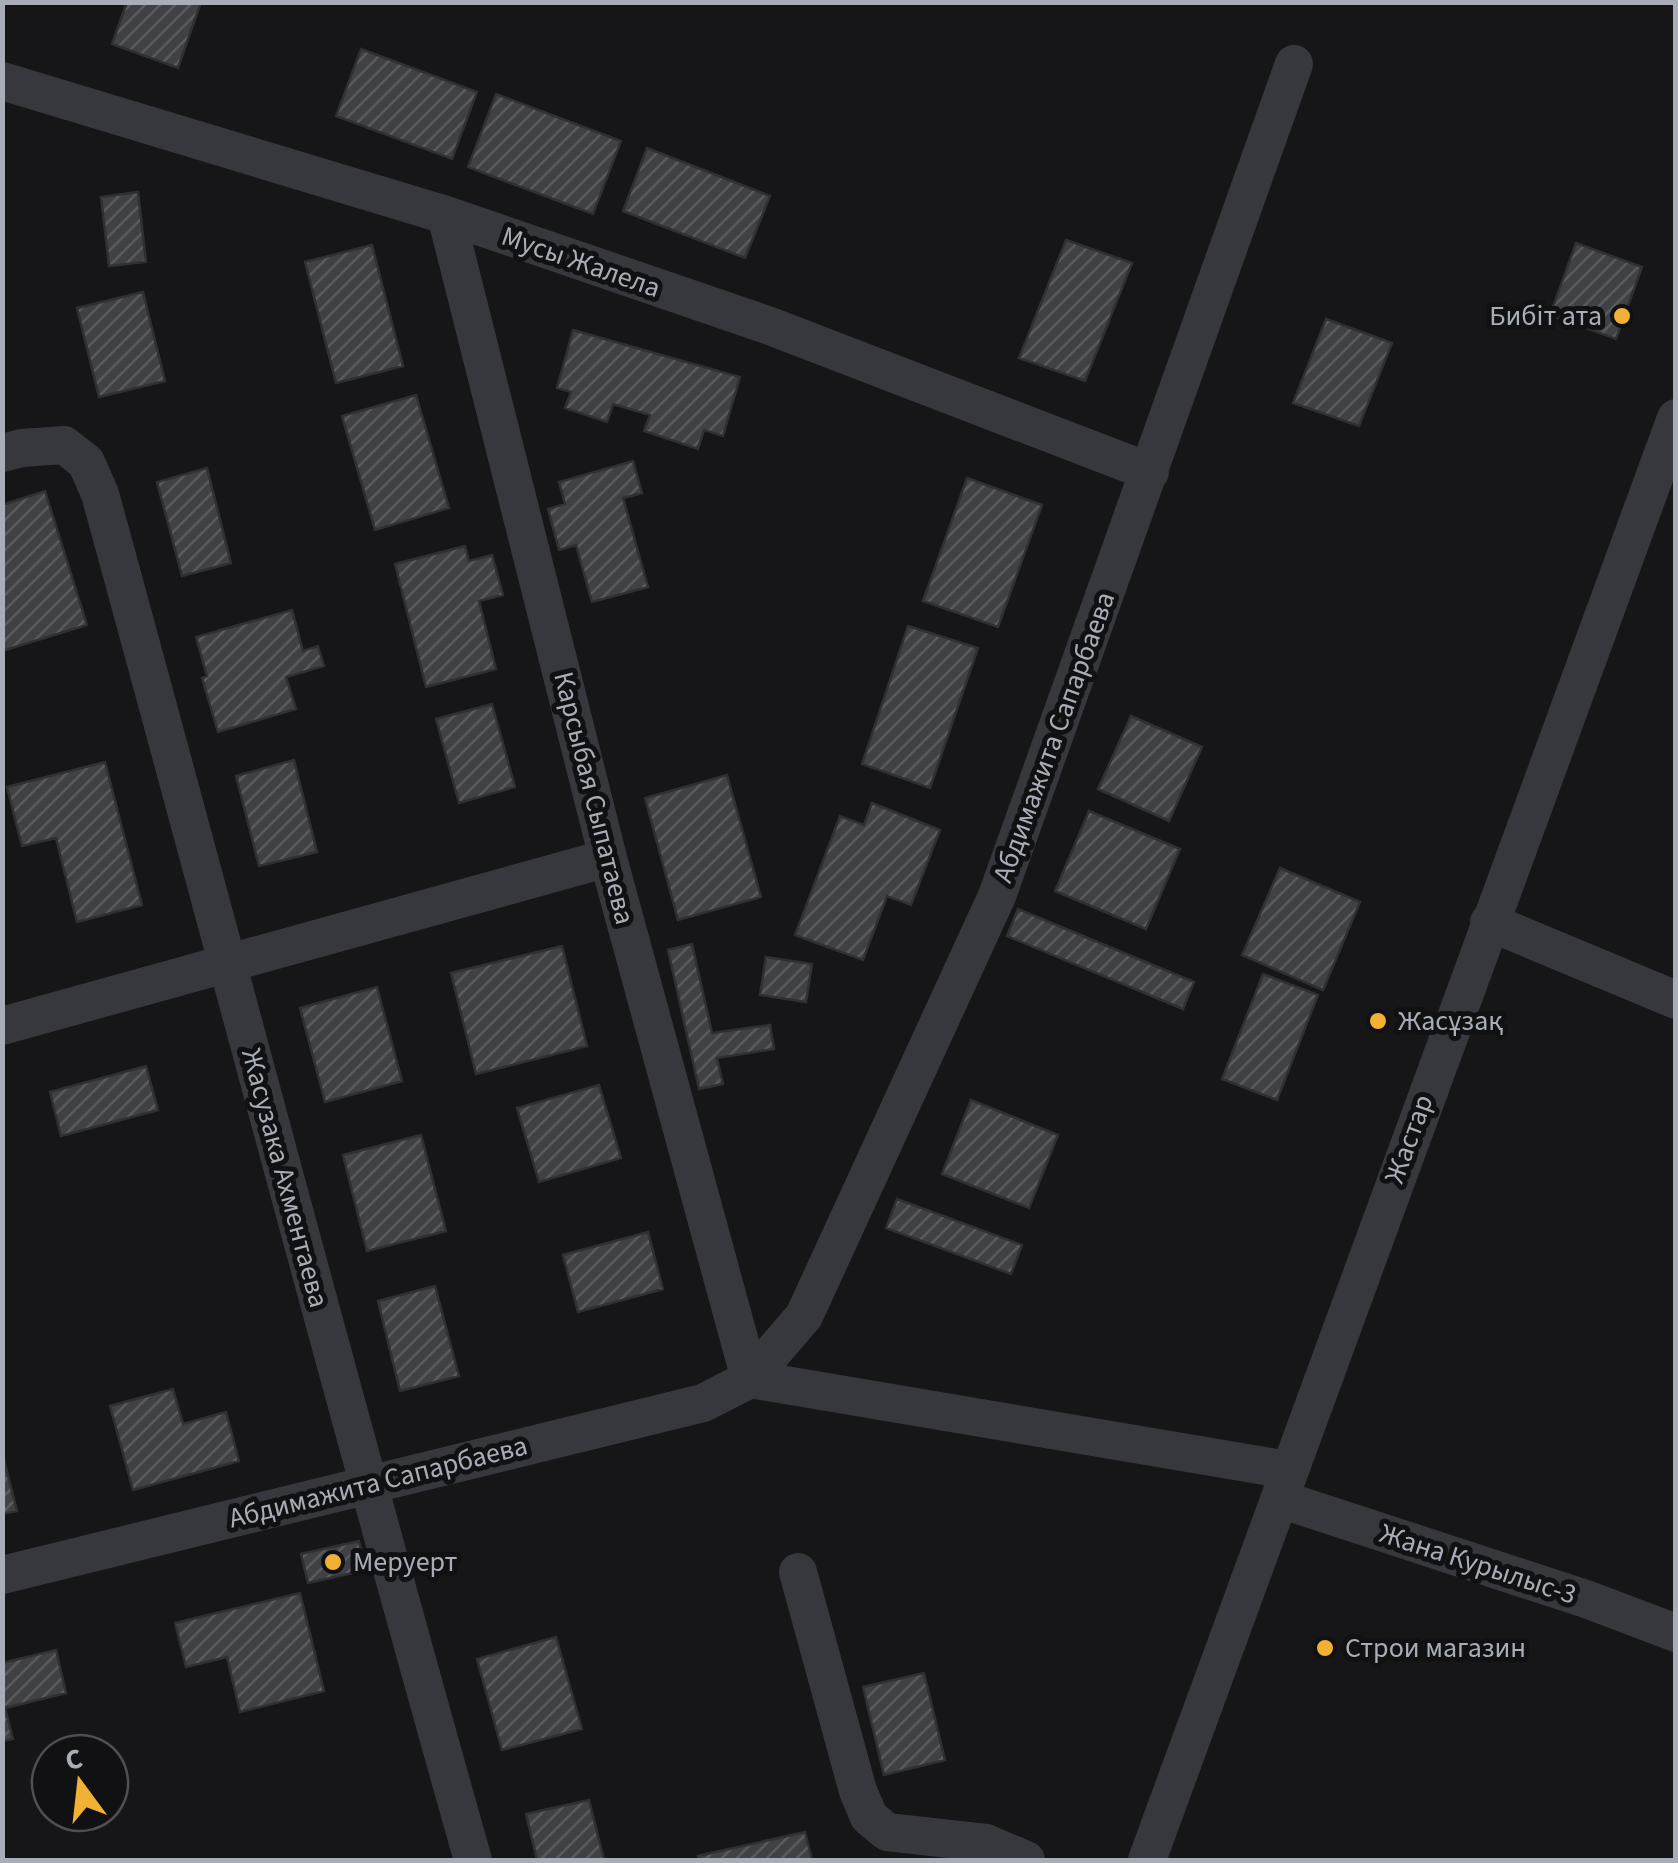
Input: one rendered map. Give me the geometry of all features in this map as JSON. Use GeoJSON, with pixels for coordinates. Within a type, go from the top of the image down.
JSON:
{"type":"FeatureCollection","features":[{"type":"Feature","properties":{"kind":"street","name":"Абдимажита Сапарбаева"},"geometry":{"type":"LineString","coordinates":[[2,1575],[704,1403],[750,1379],[804,1316],[997,896],[1294,64]]}},
{"type":"Feature","properties":{"kind":"street","name":"Мусы Жалела"},"geometry":{"type":"LineString","coordinates":[[2,81],[446,216],[770,326],[1150,472]]}},
{"type":"Feature","properties":{"kind":"street","name":"Карсыбая Сыпатаева"},"geometry":{"type":"LineString","coordinates":[[446,216],[608,858],[750,1379]]}},
{"type":"Feature","properties":{"kind":"street","name":"Жастар"},"geometry":{"type":"LineString","coordinates":[[1147,1860],[1676,418]]}},
{"type":"Feature","properties":{"kind":"street","name":"Жасузака Ахментаева"},"geometry":{"type":"LineString","coordinates":[[2,454],[22,448],[64,445],[86,462],[100,494],[230,965],[366,1484],[473,1860]]}},
{"type":"Feature","properties":{"kind":"street"},"geometry":{"type":"LineString","coordinates":[[2,1026],[608,858]]}},
{"type":"Feature","properties":{"kind":"street"},"geometry":{"type":"LineString","coordinates":[[1488,922],[1676,1000]]}},
{"type":"Feature","properties":{"kind":"street"},"geometry":{"type":"LineString","coordinates":[[750,1379],[1284,1484]]}},
{"type":"Feature","properties":{"kind":"street","name":"Жана Курылыс-3"},"geometry":{"type":"LineString","coordinates":[[1284,1484],[1676,1633]]}},
{"type":"Feature","properties":{"kind":"street"},"geometry":{"type":"LineString","coordinates":[[798,1572],[858,1790],[869,1816],[887,1832],[986,1843],[1026,1860]]}},
{"type":"Feature","properties":{"kind":"building"},"geometry":{"type":"Polygon","coordinates":[[[127,2],[201,2],[178,68],[112,44],[127,2]]]}},
{"type":"Feature","properties":{"kind":"building"},"geometry":{"type":"Polygon","coordinates":[[[361,49],[477,92],[452,159],[336,116],[361,49]]]}},
{"type":"Feature","properties":{"kind":"building"},"geometry":{"type":"Polygon","coordinates":[[[496,94],[621,141],[593,214],[468,167],[496,94]]]}},
{"type":"Feature","properties":{"kind":"building"},"geometry":{"type":"Polygon","coordinates":[[[647,148],[770,196],[745,258],[623,211],[647,148]]]}},
{"type":"Feature","properties":{"kind":"building"},"geometry":{"type":"Polygon","coordinates":[[[138,192],[146,262],[109,266],[101,197],[138,192]]]}},
{"type":"Feature","properties":{"kind":"building"},"geometry":{"type":"Polygon","coordinates":[[[1066,240],[1132,263],[1085,381],[1019,358],[1066,240]]]}},
{"type":"Feature","properties":{"kind":"building"},"geometry":{"type":"Polygon","coordinates":[[[1576,243],[1642,267],[1616,339],[1550,315],[1576,243]]]}},
{"type":"Feature","properties":{"kind":"building"},"geometry":{"type":"Polygon","coordinates":[[[372,245],[403,366],[336,383],[305,262],[372,245]]]}},
{"type":"Feature","properties":{"kind":"building"},"geometry":{"type":"Polygon","coordinates":[[[143,292],[165,381],[99,397],[77,308],[143,292]]]}},
{"type":"Feature","properties":{"kind":"building"},"geometry":{"type":"Polygon","coordinates":[[[1326,319],[1392,343],[1359,426],[1293,403],[1326,319]]]}},
{"type":"Feature","properties":{"kind":"building"},"geometry":{"type":"Polygon","coordinates":[[[573,330],[740,377],[723,436],[704,430],[698,449],[644,431],[650,415],[613,404],[607,422],[565,408],[571,392],[557,388],[573,330]]]}},
{"type":"Feature","properties":{"kind":"building"},"geometry":{"type":"Polygon","coordinates":[[[416,395],[449,508],[375,530],[342,416],[416,395]]]}},
{"type":"Feature","properties":{"kind":"building"},"geometry":{"type":"Polygon","coordinates":[[[633,461],[642,493],[623,498],[648,587],[592,602],[576,545],[559,550],[548,509],[565,504],[559,482],[633,461]]]}},
{"type":"Feature","properties":{"kind":"building"},"geometry":{"type":"Polygon","coordinates":[[[207,468],[231,563],[182,576],[157,482],[207,468]]]}},
{"type":"Feature","properties":{"kind":"building"},"geometry":{"type":"Polygon","coordinates":[[[967,478],[1042,505],[998,627],[923,601],[967,478]]]}},
{"type":"Feature","properties":{"kind":"building"},"geometry":{"type":"Polygon","coordinates":[[[45,491],[87,625],[2,651],[2,505],[45,491]]]}},
{"type":"Feature","properties":{"kind":"building"},"geometry":{"type":"Polygon","coordinates":[[[465,546],[469,561],[492,555],[503,595],[479,601],[496,669],[426,687],[395,564],[465,546]]]}},
{"type":"Feature","properties":{"kind":"building"},"geometry":{"type":"Polygon","coordinates":[[[292,610],[303,651],[318,646],[324,666],[286,677],[296,709],[218,732],[202,678],[207,676],[196,637],[292,610]]]}},
{"type":"Feature","properties":{"kind":"building"},"geometry":{"type":"Polygon","coordinates":[[[908,626],[978,648],[930,788],[862,764],[908,626]]]}},
{"type":"Feature","properties":{"kind":"building"},"geometry":{"type":"Polygon","coordinates":[[[492,704],[515,787],[459,803],[436,719],[492,704]]]}},
{"type":"Feature","properties":{"kind":"building"},"geometry":{"type":"Polygon","coordinates":[[[1131,716],[1202,747],[1169,821],[1098,789],[1131,716]]]}},
{"type":"Feature","properties":{"kind":"building"},"geometry":{"type":"Polygon","coordinates":[[[294,760],[317,852],[259,866],[236,776],[294,760]]]}},
{"type":"Feature","properties":{"kind":"building"},"geometry":{"type":"Polygon","coordinates":[[[105,762],[142,905],[77,922],[56,838],[22,846],[7,787],[105,762]]]}},
{"type":"Feature","properties":{"kind":"building"},"geometry":{"type":"Polygon","coordinates":[[[727,775],[761,897],[678,920],[645,798],[727,775]]]}},
{"type":"Feature","properties":{"kind":"building"},"geometry":{"type":"Polygon","coordinates":[[[872,803],[940,830],[911,905],[887,896],[863,960],[795,935],[840,816],[864,825],[872,803]]]}},
{"type":"Feature","properties":{"kind":"building"},"geometry":{"type":"Polygon","coordinates":[[[1089,811],[1180,849],[1146,929],[1055,891],[1089,811]]]}},
{"type":"Feature","properties":{"kind":"building"},"geometry":{"type":"Polygon","coordinates":[[[1280,868],[1360,902],[1323,990],[1242,955],[1280,868]]]}},
{"type":"Feature","properties":{"kind":"building"},"geometry":{"type":"Polygon","coordinates":[[[1018,909],[1194,982],[1183,1009],[1007,936],[1018,909]]]}},
{"type":"Feature","properties":{"kind":"building"},"geometry":{"type":"Polygon","coordinates":[[[692,944],[712,1033],[770,1025],[774,1049],[717,1058],[723,1084],[699,1089],[668,950],[692,944]]]}},
{"type":"Feature","properties":{"kind":"building"},"geometry":{"type":"Polygon","coordinates":[[[562,946],[587,1046],[476,1074],[451,973],[562,946]]]}},
{"type":"Feature","properties":{"kind":"building"},"geometry":{"type":"Polygon","coordinates":[[[766,957],[812,964],[806,1002],[760,995],[766,957]]]}},
{"type":"Feature","properties":{"kind":"building"},"geometry":{"type":"Polygon","coordinates":[[[1263,974],[1318,995],[1277,1100],[1222,1079],[1263,974]]]}},
{"type":"Feature","properties":{"kind":"building"},"geometry":{"type":"Polygon","coordinates":[[[377,987],[402,1081],[325,1102],[300,1008],[377,987]]]}},
{"type":"Feature","properties":{"kind":"building"},"geometry":{"type":"Polygon","coordinates":[[[146,1066],[158,1110],[61,1136],[50,1092],[146,1066]]]}},
{"type":"Feature","properties":{"kind":"building"},"geometry":{"type":"Polygon","coordinates":[[[599,1085],[621,1158],[539,1182],[517,1108],[599,1085]]]}},
{"type":"Feature","properties":{"kind":"building"},"geometry":{"type":"Polygon","coordinates":[[[971,1100],[1058,1135],[1029,1208],[942,1174],[971,1100]]]}},
{"type":"Feature","properties":{"kind":"building"},"geometry":{"type":"Polygon","coordinates":[[[421,1135],[446,1231],[367,1251],[343,1155],[421,1135]]]}},
{"type":"Feature","properties":{"kind":"building"},"geometry":{"type":"Polygon","coordinates":[[[897,1199],[1022,1245],[1011,1274],[886,1228],[897,1199]]]}},
{"type":"Feature","properties":{"kind":"building"},"geometry":{"type":"Polygon","coordinates":[[[648,1232],[663,1289],[578,1312],[563,1255],[648,1232]]]}},
{"type":"Feature","properties":{"kind":"building"},"geometry":{"type":"Polygon","coordinates":[[[435,1286],[459,1376],[400,1391],[378,1301],[435,1286]]]}},
{"type":"Feature","properties":{"kind":"building"},"geometry":{"type":"Polygon","coordinates":[[[173,1389],[183,1424],[226,1412],[239,1461],[133,1490],[110,1406],[173,1389]]]}},
{"type":"Feature","properties":{"kind":"building"},"geometry":{"type":"Polygon","coordinates":[[[2,1452],[17,1511],[2,1514],[2,1452]]]}},
{"type":"Feature","properties":{"kind":"building","name":"Меруерт"},"geometry":{"type":"Polygon","coordinates":[[[359,1541],[366,1570],[308,1583],[301,1554],[359,1541]]]}},
{"type":"Feature","properties":{"kind":"building"},"geometry":{"type":"Polygon","coordinates":[[[300,1593],[324,1691],[240,1712],[227,1657],[186,1667],[175,1623],[300,1593]]]}},
{"type":"Feature","properties":{"kind":"building"},"geometry":{"type":"Polygon","coordinates":[[[556,1637],[582,1729],[502,1750],[477,1659],[556,1637]]]}},
{"type":"Feature","properties":{"kind":"building"},"geometry":{"type":"Polygon","coordinates":[[[56,1650],[66,1693],[5,1708],[13,1739],[2,1741],[2,1663],[56,1650]]]}},
{"type":"Feature","properties":{"kind":"building"},"geometry":{"type":"Polygon","coordinates":[[[924,1673],[945,1760],[884,1775],[863,1687],[924,1673]]]}},
{"type":"Feature","properties":{"kind":"building"},"geometry":{"type":"Polygon","coordinates":[[[589,1800],[604,1860],[537,1860],[526,1814],[589,1800]]]}},
{"type":"Feature","properties":{"kind":"building"},"geometry":{"type":"Polygon","coordinates":[[[805,1832],[812,1860],[699,1860],[698,1856],[805,1832]]]}},
{"type":"Feature","properties":{"kind":"place","name":"Бибіт ата"},"geometry":{"type":"Point","coordinates":[1622,316]}},
{"type":"Feature","properties":{"kind":"place","name":"Жасұзақ"},"geometry":{"type":"Point","coordinates":[1378,1021]}},
{"type":"Feature","properties":{"kind":"place","name":"Меруерт"},"geometry":{"type":"Point","coordinates":[333,1562]}},
{"type":"Feature","properties":{"kind":"place","name":"Строи магазин"},"geometry":{"type":"Point","coordinates":[1325,1648]}}]}
